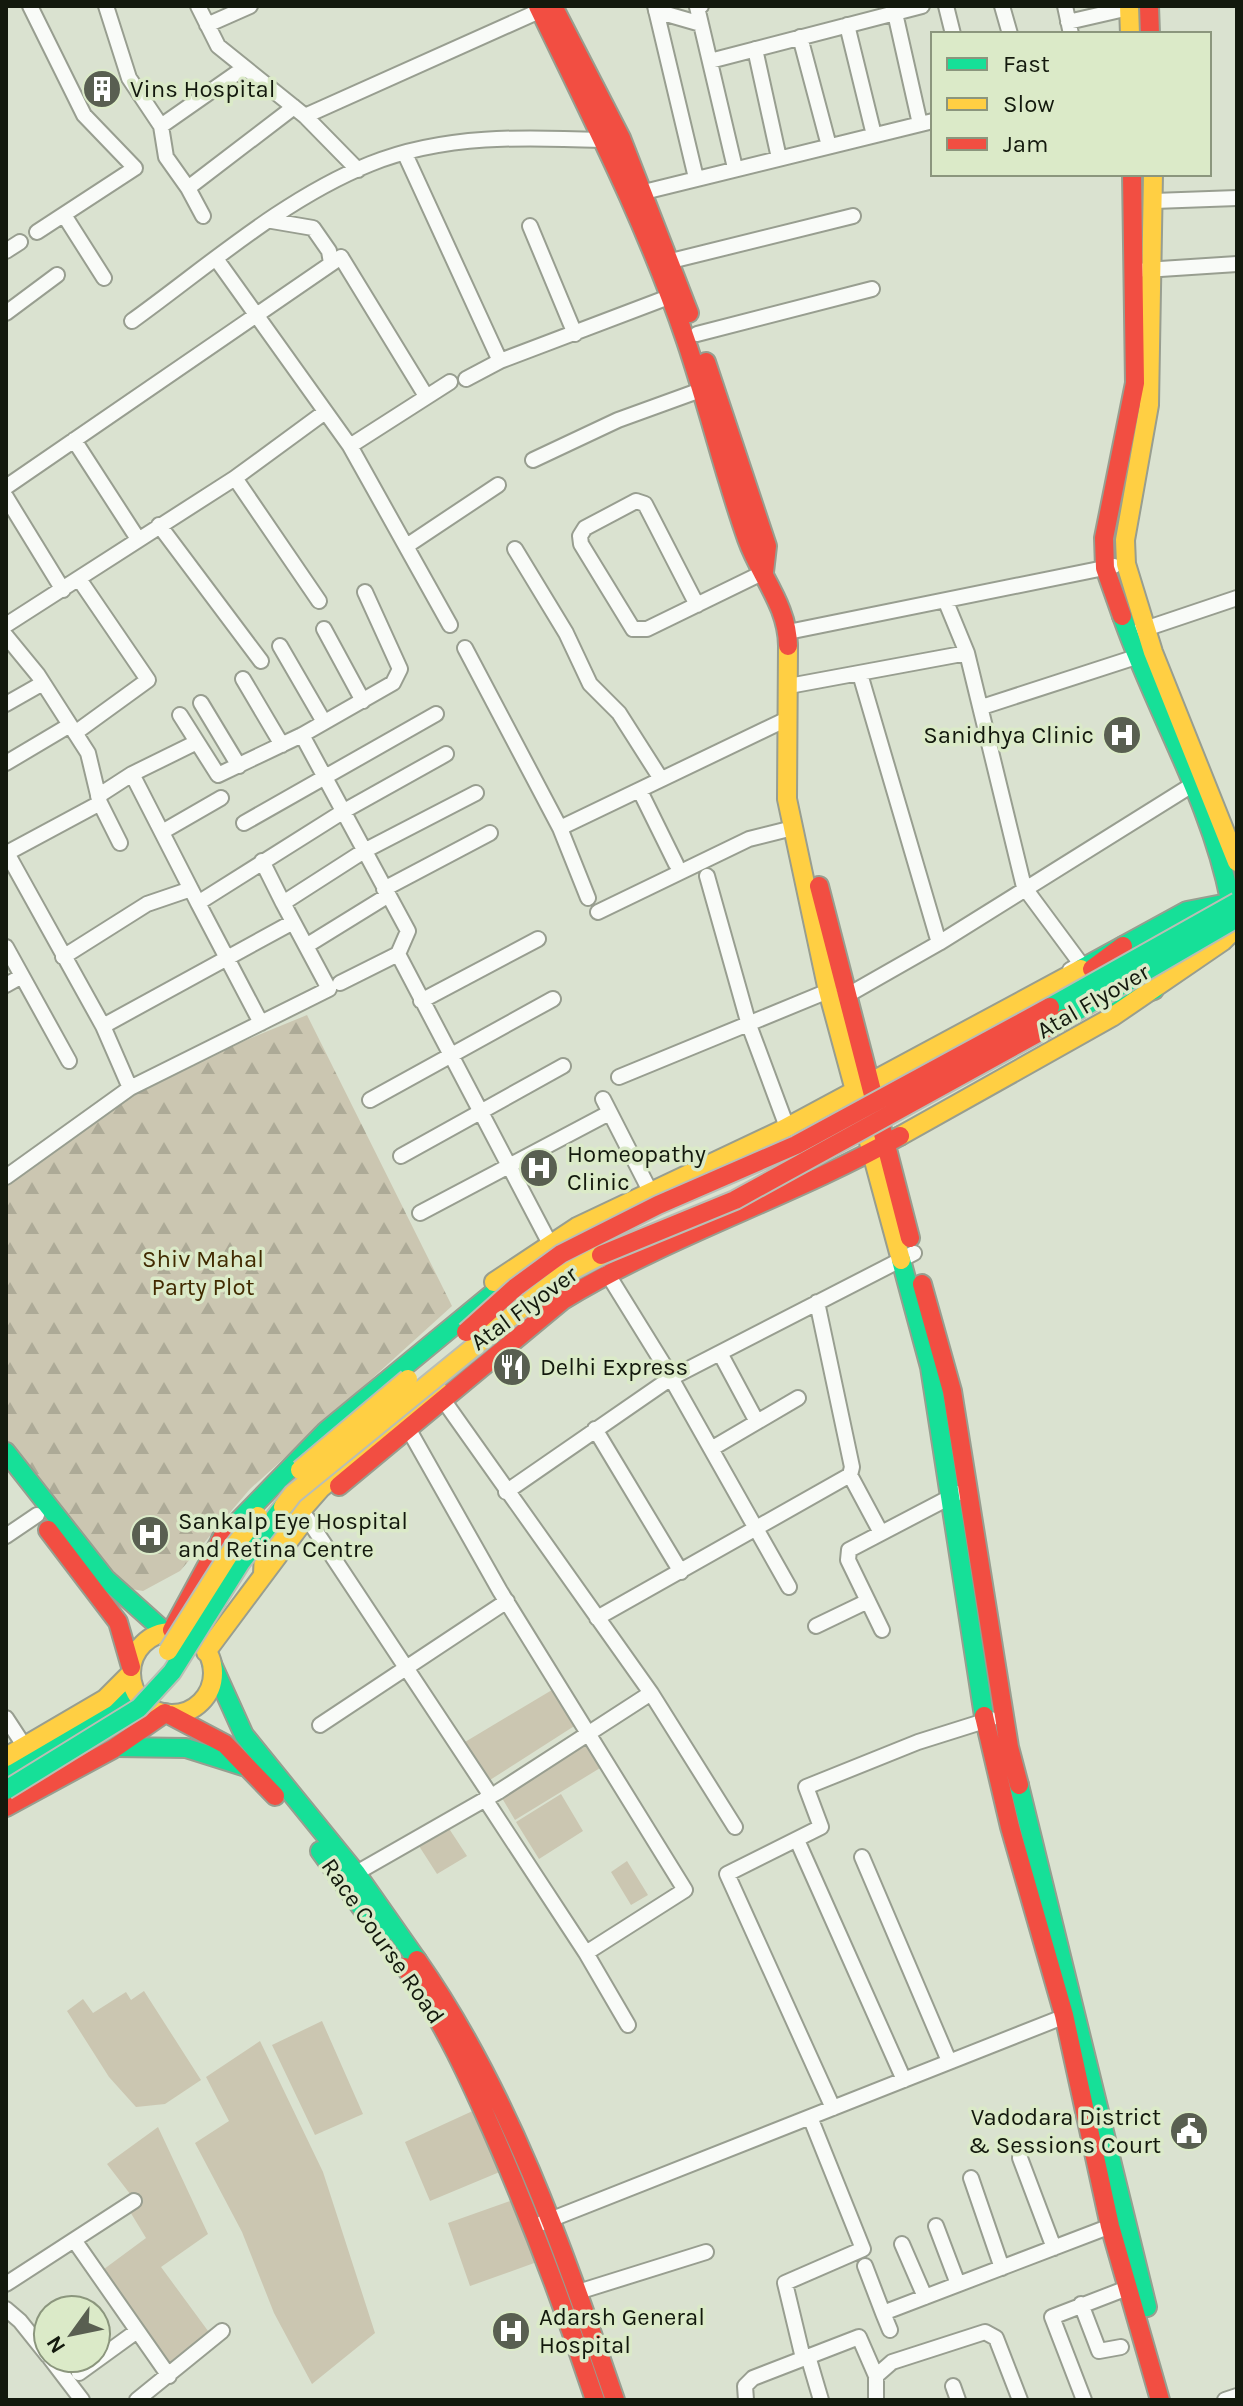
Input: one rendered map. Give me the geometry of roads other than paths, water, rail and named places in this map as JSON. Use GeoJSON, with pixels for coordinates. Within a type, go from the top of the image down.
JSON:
{"type":"FeatureCollection","features":[{"type":"Feature","properties":{"kind":"main road"},"geometry":{"type":"LineString","coordinates":[[1149,6],[1150,32]]}},
{"type":"Feature","properties":{"kind":"main road"},"geometry":{"type":"LineString","coordinates":[[545,7],[603,140],[697,334],[748,542],[764,572],[788,632],[786,795],[866,1085],[908,1256],[932,1377],[985,1720],[1010,1827],[1071,2013]]}},
{"type":"Feature","properties":{"kind":"main road"},"geometry":{"type":"LineString","coordinates":[[545,7],[644,192],[671,261],[676,294],[708,388]]}},
{"type":"Feature","properties":{"kind":"main road"},"geometry":{"type":"LineString","coordinates":[[1129,7],[1130,32]]}},
{"type":"Feature","properties":{"kind":"main road"},"geometry":{"type":"LineString","coordinates":[[1132,176],[1132,412],[1104,538],[1105,568],[1137,632],[1237,862]]}},
{"type":"Feature","properties":{"kind":"main road"},"geometry":{"type":"LineString","coordinates":[[1153,176],[1149,405],[1125,540],[1137,632],[1136,657],[1192,785],[1234,904]]}},
{"type":"Feature","properties":{"kind":"main road"},"geometry":{"type":"LineString","coordinates":[[788,761],[839,991]]}},
{"type":"Feature","properties":{"kind":"main road"},"geometry":{"type":"LineString","coordinates":[[209,1658],[263,1574],[319,1503],[563,1300],[607,1273],[880,1147],[1154,990],[1223,941],[1237,927],[1226,915],[1234,904]]}},
{"type":"Feature","properties":{"kind":"main road"},"geometry":{"type":"LineString","coordinates":[[6,1757],[105,1699],[131,1671],[141,1646],[168,1630],[246,1502],[310,1438],[506,1273],[549,1242],[613,1207],[787,1127],[1187,911],[1234,904]]}},
{"type":"Feature","properties":{"kind":"main road","name":"Atal Flyover"},"geometry":{"type":"LineString","coordinates":[[6,1771],[85,1727],[129,1697],[159,1665],[235,1545],[287,1482],[516,1287],[581,1244],[880,1102],[1234,904]]}},
{"type":"Feature","properties":{"kind":"main road","name":"Atal Flyover"},"geometry":{"type":"LineString","coordinates":[[6,1790],[139,1708],[172,1672],[241,1562],[293,1494],[530,1299],[594,1258],[686,1222],[781,1176],[1234,904]]}},
{"type":"Feature","properties":{"kind":"main road"},"geometry":{"type":"LineString","coordinates":[[764,1159],[780,1139],[950,1053],[1092,969],[1123,946]]}},
{"type":"Feature","properties":{"kind":"main road"},"geometry":{"type":"LineString","coordinates":[[781,1176],[796,1176],[847,1151],[1120,1001],[1154,990]]}},
{"type":"Feature","properties":{"kind":"main road"},"geometry":{"type":"LineString","coordinates":[[221,1539],[326,1431],[517,1273],[552,1249],[581,1244]]}},
{"type":"Feature","properties":{"kind":"main road"},"geometry":{"type":"LineString","coordinates":[[908,1256],[949,1374],[1004,1716],[1160,2400]]}},
{"type":"Feature","properties":{"kind":"main road"},"geometry":{"type":"LineString","coordinates":[[263,1574],[264,1553],[321,1488],[507,1331],[583,1273],[594,1258]]}},
{"type":"Feature","properties":{"kind":"main road"},"geometry":{"type":"LineString","coordinates":[[6,1452],[99,1582],[118,1622],[136,1694],[145,1705],[168,1714]]}},
{"type":"Feature","properties":{"kind":"main road"},"geometry":{"type":"LineString","coordinates":[[6,1476],[37,1515],[99,1582],[168,1630],[198,1642],[209,1658],[213,1677],[203,1700],[194,1708],[168,1714],[116,1747],[6,1807]]}},
{"type":"Feature","properties":{"kind":"main road","name":"Race Course Road"},"geometry":{"type":"LineString","coordinates":[[209,1658],[244,1735],[348,1877],[451,2039],[578,2292],[615,2400]]}},
{"type":"Feature","properties":{"kind":"main road","name":"Race Course Road"},"geometry":{"type":"LineString","coordinates":[[168,1714],[225,1744],[348,1877]]}},
{"type":"Feature","properties":{"kind":"main road"},"geometry":{"type":"LineString","coordinates":[[116,1747],[186,1748],[248,1767]]}},
{"type":"Feature","properties":{"kind":"main road","name":"Race Course Road"},"geometry":{"type":"LineString","coordinates":[[542,2223],[595,2400]]}},
{"type":"Feature","properties":{"kind":"main road"},"geometry":{"type":"LineString","coordinates":[[1134,2285],[1171,2400]]}},
{"type":"Feature","properties":{"kind":"street"},"geometry":{"type":"LineString","coordinates":[[30,6],[84,115],[135,168],[37,232]]}},
{"type":"Feature","properties":{"kind":"street"},"geometry":{"type":"LineString","coordinates":[[106,6],[129,78],[161,126],[166,157],[203,216]]}},
{"type":"Feature","properties":{"kind":"street"},"geometry":{"type":"LineString","coordinates":[[198,6],[218,46],[300,111],[358,170]]}},
{"type":"Feature","properties":{"kind":"street"},"geometry":{"type":"LineString","coordinates":[[207,25],[250,6]]}},
{"type":"Feature","properties":{"kind":"street"},"geometry":{"type":"LineString","coordinates":[[701,6],[697,7],[735,168]]}},
{"type":"Feature","properties":{"kind":"street"},"geometry":{"type":"LineString","coordinates":[[710,61],[922,6]]}},
{"type":"Feature","properties":{"kind":"street"},"geometry":{"type":"LineString","coordinates":[[946,6],[952,32]]}},
{"type":"Feature","properties":{"kind":"street"},"geometry":{"type":"LineString","coordinates":[[1002,6],[1009,32]]}},
{"type":"Feature","properties":{"kind":"street"},"geometry":{"type":"LineString","coordinates":[[1065,6],[1070,28],[1129,7]]}},
{"type":"Feature","properties":{"kind":"street"},"geometry":{"type":"LineString","coordinates":[[188,188],[300,111],[545,7]]}},
{"type":"Feature","properties":{"kind":"street"},"geometry":{"type":"LineString","coordinates":[[656,8],[701,24]]}},
{"type":"Feature","properties":{"kind":"street"},"geometry":{"type":"LineString","coordinates":[[656,8],[696,178]]}},
{"type":"Feature","properties":{"kind":"street"},"geometry":{"type":"LineString","coordinates":[[644,192],[927,123],[895,13]]}},
{"type":"Feature","properties":{"kind":"street"},"geometry":{"type":"LineString","coordinates":[[847,25],[874,135]]}},
{"type":"Feature","properties":{"kind":"street"},"geometry":{"type":"LineString","coordinates":[[800,37],[829,146]]}},
{"type":"Feature","properties":{"kind":"street"},"geometry":{"type":"LineString","coordinates":[[755,49],[779,158]]}},
{"type":"Feature","properties":{"kind":"street"},"geometry":{"type":"LineString","coordinates":[[161,126],[244,68]]}},
{"type":"Feature","properties":{"kind":"street"},"geometry":{"type":"LineString","coordinates":[[132,321],[306,196],[358,170],[437,145],[520,137],[603,140]]}},
{"type":"Feature","properties":{"kind":"street"},"geometry":{"type":"LineString","coordinates":[[405,154],[500,361]]}},
{"type":"Feature","properties":{"kind":"street"},"geometry":{"type":"LineString","coordinates":[[1154,201],[1237,198]]}},
{"type":"Feature","properties":{"kind":"street"},"geometry":{"type":"LineString","coordinates":[[64,215],[104,278]]}},
{"type":"Feature","properties":{"kind":"street"},"geometry":{"type":"LineString","coordinates":[[671,261],[853,216]]}},
{"type":"Feature","properties":{"kind":"street"},"geometry":{"type":"LineString","coordinates":[[272,221],[313,228],[329,251],[331,263]]}},
{"type":"Feature","properties":{"kind":"street"},"geometry":{"type":"LineString","coordinates":[[530,226],[575,334]]}},
{"type":"Feature","properties":{"kind":"street"},"geometry":{"type":"LineString","coordinates":[[6,251],[20,242]]}},
{"type":"Feature","properties":{"kind":"street"},"geometry":{"type":"LineString","coordinates":[[6,487],[341,257],[426,396]]}},
{"type":"Feature","properties":{"kind":"street"},"geometry":{"type":"LineString","coordinates":[[217,260],[350,446],[450,625]]}},
{"type":"Feature","properties":{"kind":"street"},"geometry":{"type":"LineString","coordinates":[[1133,270],[1237,264]]}},
{"type":"Feature","properties":{"kind":"street"},"geometry":{"type":"LineString","coordinates":[[8,306],[57,275]]}},
{"type":"Feature","properties":{"kind":"street"},"geometry":{"type":"LineString","coordinates":[[697,334],[872,289]]}},
{"type":"Feature","properties":{"kind":"street"},"geometry":{"type":"LineString","coordinates":[[466,379],[500,361],[676,294]]}},
{"type":"Feature","properties":{"kind":"street"},"geometry":{"type":"LineString","coordinates":[[350,446],[450,382]]}},
{"type":"Feature","properties":{"kind":"street"},"geometry":{"type":"LineString","coordinates":[[533,460],[618,420],[708,388]]}},
{"type":"Feature","properties":{"kind":"street"},"geometry":{"type":"LineString","coordinates":[[6,625],[235,478],[325,412]]}},
{"type":"Feature","properties":{"kind":"street"},"geometry":{"type":"LineString","coordinates":[[74,440],[138,539]]}},
{"type":"Feature","properties":{"kind":"street"},"geometry":{"type":"LineString","coordinates":[[235,478],[319,601]]}},
{"type":"Feature","properties":{"kind":"street"},"geometry":{"type":"LineString","coordinates":[[408,545],[498,485]]}},
{"type":"Feature","properties":{"kind":"street"},"geometry":{"type":"LineString","coordinates":[[6,497],[63,590]]}},
{"type":"Feature","properties":{"kind":"street"},"geometry":{"type":"LineString","coordinates":[[697,605],[645,504],[636,501],[585,528],[580,536],[581,544],[633,629],[647,629],[697,605],[764,572]]}},
{"type":"Feature","properties":{"kind":"street"},"geometry":{"type":"LineString","coordinates":[[159,525],[261,661]]}},
{"type":"Feature","properties":{"kind":"street"},"geometry":{"type":"LineString","coordinates":[[515,549],[566,633],[590,684],[619,713],[661,779]]}},
{"type":"Feature","properties":{"kind":"street"},"geometry":{"type":"LineString","coordinates":[[788,632],[1126,564]]}},
{"type":"Feature","properties":{"kind":"street"},"geometry":{"type":"LineString","coordinates":[[6,763],[73,729],[148,680],[79,579]]}},
{"type":"Feature","properties":{"kind":"street"},"geometry":{"type":"LineString","coordinates":[[180,715],[216,775],[302,735],[397,680],[400,669],[365,592]]}},
{"type":"Feature","properties":{"kind":"street"},"geometry":{"type":"LineString","coordinates":[[1137,632],[1237,598]]}},
{"type":"Feature","properties":{"kind":"street"},"geometry":{"type":"LineString","coordinates":[[866,1085],[1081,964],[1024,887],[982,707],[967,653],[946,602]]}},
{"type":"Feature","properties":{"kind":"street"},"geometry":{"type":"LineString","coordinates":[[324,629],[363,701]]}},
{"type":"Feature","properties":{"kind":"street"},"geometry":{"type":"LineString","coordinates":[[6,636],[43,683],[88,753],[99,799],[120,843]]}},
{"type":"Feature","properties":{"kind":"street"},"geometry":{"type":"LineString","coordinates":[[280,646],[324,722]]}},
{"type":"Feature","properties":{"kind":"street"},"geometry":{"type":"LineString","coordinates":[[465,648],[560,828],[588,898]]}},
{"type":"Feature","properties":{"kind":"street"},"geometry":{"type":"LineString","coordinates":[[789,686],[967,653]]}},
{"type":"Feature","properties":{"kind":"street"},"geometry":{"type":"LineString","coordinates":[[982,707],[1136,657]]}},
{"type":"Feature","properties":{"kind":"street"},"geometry":{"type":"LineString","coordinates":[[860,674],[939,943]]}},
{"type":"Feature","properties":{"kind":"street"},"geometry":{"type":"LineString","coordinates":[[243,679],[282,745]]}},
{"type":"Feature","properties":{"kind":"street"},"geometry":{"type":"LineString","coordinates":[[6,704],[43,683]]}},
{"type":"Feature","properties":{"kind":"street"},"geometry":{"type":"LineString","coordinates":[[201,703],[239,766]]}},
{"type":"Feature","properties":{"kind":"street"},"geometry":{"type":"LineString","coordinates":[[244,823],[436,714]]}},
{"type":"Feature","properties":{"kind":"street"},"geometry":{"type":"LineString","coordinates":[[560,828],[787,719]]}},
{"type":"Feature","properties":{"kind":"street"},"geometry":{"type":"LineString","coordinates":[[302,735],[408,931],[398,954],[340,983]]}},
{"type":"Feature","properties":{"kind":"street"},"geometry":{"type":"LineString","coordinates":[[130,1088],[103,1026],[7,853],[99,799],[132,774],[195,743]]}},
{"type":"Feature","properties":{"kind":"street"},"geometry":{"type":"LineString","coordinates":[[198,903],[344,811],[446,754]]}},
{"type":"Feature","properties":{"kind":"street"},"geometry":{"type":"LineString","coordinates":[[132,774],[261,1023]]}},
{"type":"Feature","properties":{"kind":"street"},"geometry":{"type":"LineString","coordinates":[[619,1077],[839,991],[939,943],[1024,887],[1192,785]]}},
{"type":"Feature","properties":{"kind":"street"},"geometry":{"type":"LineString","coordinates":[[640,791],[676,864]]}},
{"type":"Feature","properties":{"kind":"street"},"geometry":{"type":"LineString","coordinates":[[283,903],[364,851],[476,793]]}},
{"type":"Feature","properties":{"kind":"street"},"geometry":{"type":"LineString","coordinates":[[162,832],[221,798]]}},
{"type":"Feature","properties":{"kind":"street"},"geometry":{"type":"LineString","coordinates":[[598,912],[683,874],[749,839],[793,828]]}},
{"type":"Feature","properties":{"kind":"street"},"geometry":{"type":"LineString","coordinates":[[306,946],[386,893],[490,833]]}},
{"type":"Feature","properties":{"kind":"street"},"geometry":{"type":"LineString","coordinates":[[6,1177],[130,1088],[329,989],[262,861]]}},
{"type":"Feature","properties":{"kind":"street"},"geometry":{"type":"LineString","coordinates":[[707,876],[749,1025],[787,1127]]}},
{"type":"Feature","properties":{"kind":"street"},"geometry":{"type":"LineString","coordinates":[[63,957],[147,904],[191,889]]}},
{"type":"Feature","properties":{"kind":"street"},"geometry":{"type":"LineString","coordinates":[[103,1026],[293,922]]}},
{"type":"Feature","properties":{"kind":"street"},"geometry":{"type":"LineString","coordinates":[[421,1001],[538,939]]}},
{"type":"Feature","properties":{"kind":"street"},"geometry":{"type":"LineString","coordinates":[[6,947],[69,1061]]}},
{"type":"Feature","properties":{"kind":"street"},"geometry":{"type":"LineString","coordinates":[[398,954],[549,1242]]}},
{"type":"Feature","properties":{"kind":"street"},"geometry":{"type":"LineString","coordinates":[[6,985],[22,976]]}},
{"type":"Feature","properties":{"kind":"street"},"geometry":{"type":"LineString","coordinates":[[370,1100],[553,999]]}},
{"type":"Feature","properties":{"kind":"street"},"geometry":{"type":"LineString","coordinates":[[401,1156],[563,1066]]}},
{"type":"Feature","properties":{"kind":"street"},"geometry":{"type":"LineString","coordinates":[[420,1213],[510,1167],[606,1106],[650,1191]]}},
{"type":"Feature","properties":{"kind":"street"},"geometry":{"type":"LineString","coordinates":[[506,1492],[671,1378],[908,1256]]}},
{"type":"Feature","properties":{"kind":"street"},"geometry":{"type":"LineString","coordinates":[[607,1273],[671,1378],[789,1587]]}},
{"type":"Feature","properties":{"kind":"street"},"geometry":{"type":"LineString","coordinates":[[817,1302],[852,1467],[850,1475],[880,1531]]}},
{"type":"Feature","properties":{"kind":"street"},"geometry":{"type":"LineString","coordinates":[[720,1353],[757,1422]]}},
{"type":"Feature","properties":{"kind":"street"},"geometry":{"type":"LineString","coordinates":[[711,1449],[798,1398]]}},
{"type":"Feature","properties":{"kind":"street"},"geometry":{"type":"LineString","coordinates":[[444,1401],[651,1693],[735,1827]]}},
{"type":"Feature","properties":{"kind":"street"},"geometry":{"type":"LineString","coordinates":[[595,1429],[681,1572]]}},
{"type":"Feature","properties":{"kind":"street"},"geometry":{"type":"LineString","coordinates":[[409,1430],[507,1601],[685,1890],[586,1953]]}},
{"type":"Feature","properties":{"kind":"street"},"geometry":{"type":"LineString","coordinates":[[597,1618],[850,1475]]}},
{"type":"Feature","properties":{"kind":"street"},"geometry":{"type":"LineString","coordinates":[[882,1630],[847,1555],[853,1544],[967,1488]]}},
{"type":"Feature","properties":{"kind":"street"},"geometry":{"type":"LineString","coordinates":[[6,1536],[37,1515]]}},
{"type":"Feature","properties":{"kind":"street"},"geometry":{"type":"LineString","coordinates":[[307,1518],[409,1667],[628,2025]]}},
{"type":"Feature","properties":{"kind":"street"},"geometry":{"type":"LineString","coordinates":[[320,1725],[507,1601]]}},
{"type":"Feature","properties":{"kind":"street"},"geometry":{"type":"LineString","coordinates":[[816,1626],[868,1601]]}},
{"type":"Feature","properties":{"kind":"street"},"geometry":{"type":"LineString","coordinates":[[348,1877],[488,1797],[651,1693]]}},
{"type":"Feature","properties":{"kind":"street"},"geometry":{"type":"LineString","coordinates":[[833,2108],[727,1874],[817,1831],[822,1822],[806,1787],[918,1742],[1004,1716]]}},
{"type":"Feature","properties":{"kind":"street"},"geometry":{"type":"LineString","coordinates":[[6,1718],[23,1744]]}},
{"type":"Feature","properties":{"kind":"street"},"geometry":{"type":"LineString","coordinates":[[797,1840],[904,2080]]}},
{"type":"Feature","properties":{"kind":"street"},"geometry":{"type":"LineString","coordinates":[[862,1857],[949,2061]]}},
{"type":"Feature","properties":{"kind":"street"},"geometry":{"type":"LineString","coordinates":[[542,2223],[1071,2013]]}},
{"type":"Feature","properties":{"kind":"street"},"geometry":{"type":"LineString","coordinates":[[810,2117],[863,2249],[785,2283],[821,2400]]}},
{"type":"Feature","properties":{"kind":"street"},"geometry":{"type":"LineString","coordinates":[[1020,2158],[1054,2248]]}},
{"type":"Feature","properties":{"kind":"street"},"geometry":{"type":"LineString","coordinates":[[971,2178],[1002,2268]]}},
{"type":"Feature","properties":{"kind":"street"},"geometry":{"type":"LineString","coordinates":[[6,2284],[134,2201]]}},
{"type":"Feature","properties":{"kind":"street"},"geometry":{"type":"LineString","coordinates":[[883,2313],[1118,2224]]}},
{"type":"Feature","properties":{"kind":"street"},"geometry":{"type":"LineString","coordinates":[[936,2226],[958,2284]]}},
{"type":"Feature","properties":{"kind":"street"},"geometry":{"type":"LineString","coordinates":[[74,2240],[169,2376]]}},
{"type":"Feature","properties":{"kind":"street"},"geometry":{"type":"LineString","coordinates":[[902,2244],[925,2297]]}},
{"type":"Feature","properties":{"kind":"street"},"geometry":{"type":"LineString","coordinates":[[578,2292],[706,2252]]}},
{"type":"Feature","properties":{"kind":"street"},"geometry":{"type":"LineString","coordinates":[[865,2266],[890,2330]]}},
{"type":"Feature","properties":{"kind":"street"},"geometry":{"type":"LineString","coordinates":[[1084,2400],[1051,2321],[1055,2314],[1134,2285]]}},
{"type":"Feature","properties":{"kind":"street"},"geometry":{"type":"LineString","coordinates":[[1081,2304],[1099,2351],[1104,2353],[1121,2347]]}},
{"type":"Feature","properties":{"kind":"street"},"geometry":{"type":"LineString","coordinates":[[6,2309],[32,2336]]}},
{"type":"Feature","properties":{"kind":"street"},"geometry":{"type":"LineString","coordinates":[[112,2349],[137,2331]]}},
{"type":"Feature","properties":{"kind":"street"},"geometry":{"type":"LineString","coordinates":[[137,2400],[222,2331]]}},
{"type":"Feature","properties":{"kind":"street"},"geometry":{"type":"LineString","coordinates":[[876,2376],[892,2362],[985,2332],[996,2338],[1020,2400]]}},
{"type":"Feature","properties":{"kind":"street"},"geometry":{"type":"LineString","coordinates":[[746,2400],[745,2386],[753,2378],[859,2337],[876,2376],[873,2399]]}},
{"type":"Feature","properties":{"kind":"street"},"geometry":{"type":"LineString","coordinates":[[62,2374],[82,2400]]}},
{"type":"Feature","properties":{"kind":"street"},"geometry":{"type":"LineString","coordinates":[[1225,2400],[1237,2396]]}},
{"type":"Feature","properties":{"kind":"place","name":"Vins Hospital"},"geometry":{"type":"Point","coordinates":[102,89]}},
{"type":"Feature","properties":{"kind":"place","name":"Sanidhya Clinic"},"geometry":{"type":"Point","coordinates":[1122,735]}},
{"type":"Feature","properties":{"kind":"place","name":"Homeopathy Clinic"},"geometry":{"type":"Point","coordinates":[539,1168]}},
{"type":"Feature","properties":{"kind":"place","name":"Delhi Express"},"geometry":{"type":"Point","coordinates":[512,1367]}},
{"type":"Feature","properties":{"kind":"place","name":"Sankalp Eye Hospital and Retina Centre"},"geometry":{"type":"Point","coordinates":[150,1535]}},
{"type":"Feature","properties":{"kind":"place","name":"Vadodara District & Sessions Court"},"geometry":{"type":"Point","coordinates":[1189,2131]}},
{"type":"Feature","properties":{"kind":"place","name":"Adarsh General Hospital"},"geometry":{"type":"Point","coordinates":[511,2331]}},
{"type":"Feature","properties":{"kind":"park label","name":"Shiv Mahal Party Plot"},"geometry":{"type":"Point","coordinates":[203,1273]}}]}
